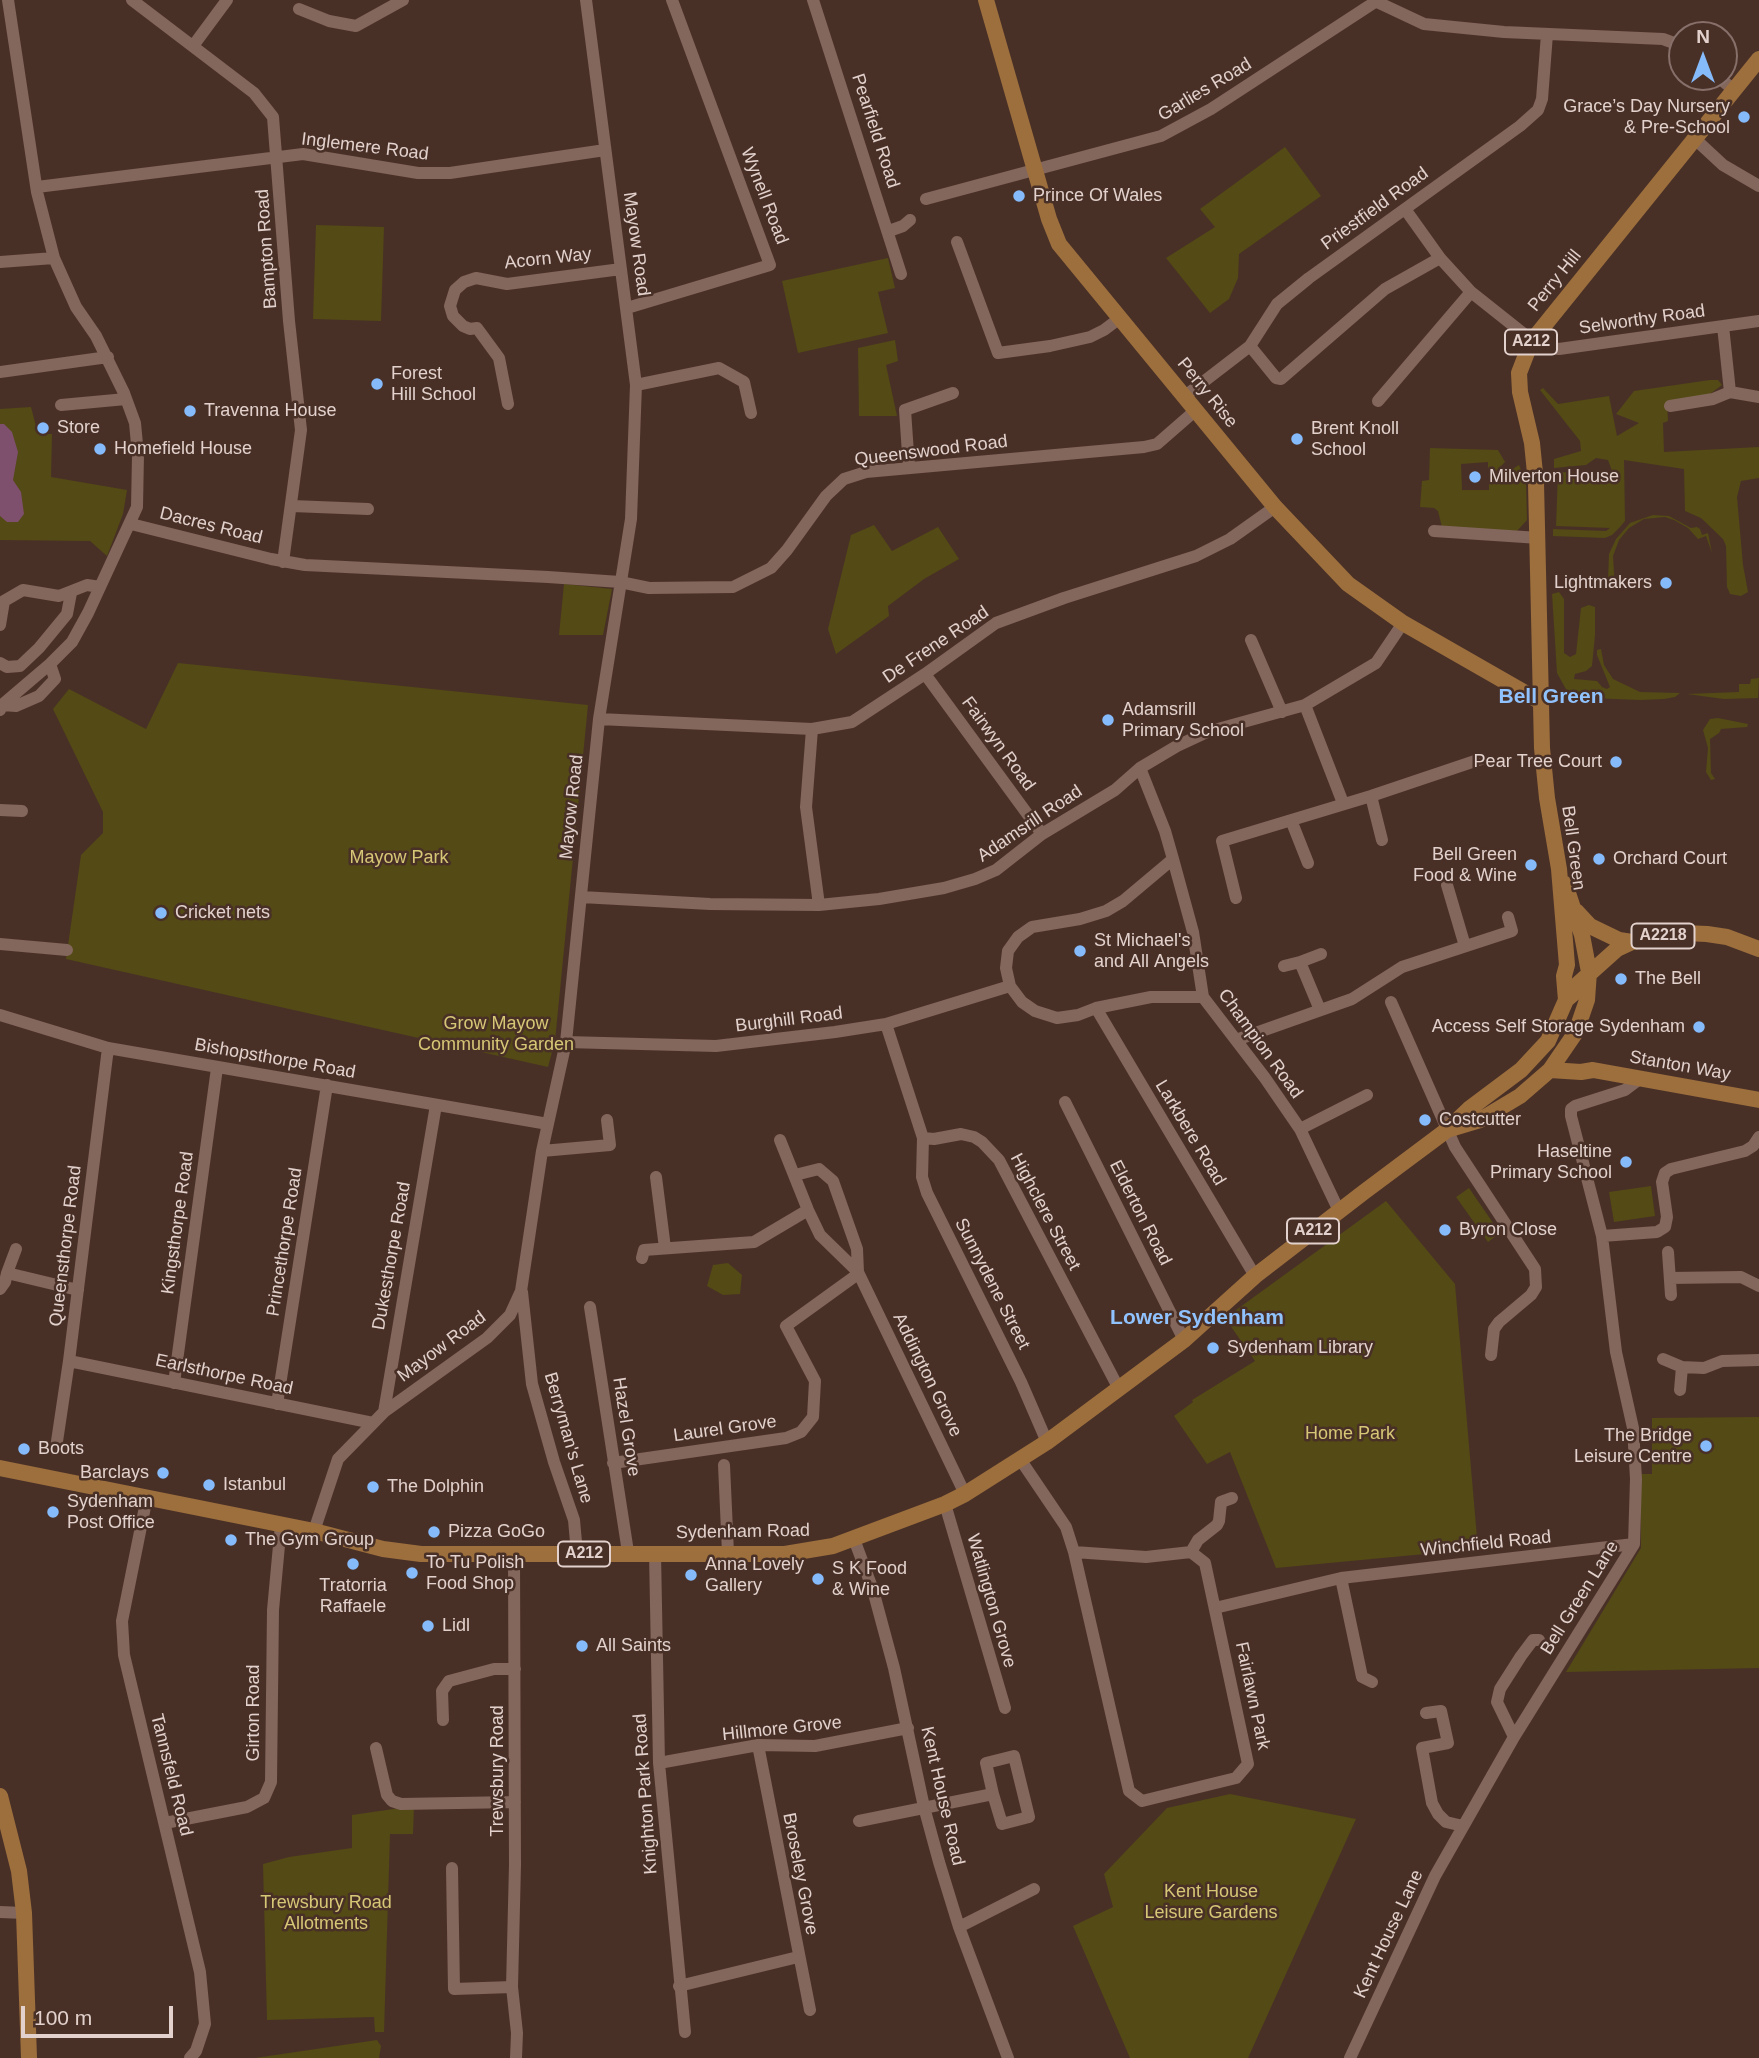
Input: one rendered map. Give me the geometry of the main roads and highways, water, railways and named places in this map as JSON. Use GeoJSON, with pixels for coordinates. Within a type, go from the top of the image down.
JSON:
{"type":"FeatureCollection","features":[{"type":"Feature","properties":{"kind":"main road","name":"Perry Rise"},"geometry":{"type":"LineString","coordinates":[[986,0],[1049,219],[1059,244],[1275,507],[1348,584],[1403,623],[1541,702]]}},
{"type":"Feature","properties":{"kind":"main road","name":"Perry Hill"},"geometry":{"type":"LineString","coordinates":[[1541,702],[1539,538],[1532,443],[1520,392],[1519,373],[1531,342],[1759,59]]}},
{"type":"Feature","properties":{"kind":"main road","name":"Bell Green"},"geometry":{"type":"LineString","coordinates":[[1541,702],[1546,798],[1559,869],[1567,965],[1564,976],[1566,1000]]}},
{"type":"Feature","properties":{"kind":"main road","name":"A212"},"geometry":{"type":"LineString","coordinates":[[1559,869],[1575,909]]}},
{"type":"Feature","properties":{"kind":"main road","name":"Sydenham Road"},"geometry":{"type":"LineString","coordinates":[[1447,1130],[1480,1120],[1520,1096],[1550,1070],[1566,1048],[1583,1018],[1589,972],[1575,909]]}},
{"type":"Feature","properties":{"kind":"main road","name":"A2218"},"geometry":{"type":"LineString","coordinates":[[1575,909],[1590,926],[1619,940],[1632,942],[1684,933],[1707,934],[1727,937],[1759,949]]}},
{"type":"Feature","properties":{"kind":"main road"},"geometry":{"type":"LineString","coordinates":[[1566,1000],[1589,972],[1632,942]]}},
{"type":"Feature","properties":{"kind":"main road","name":"A212"},"geometry":{"type":"LineString","coordinates":[[1551,1036],[1566,1000]]}},
{"type":"Feature","properties":{"kind":"main road","name":"Sydenham Road"},"geometry":{"type":"LineString","coordinates":[[0,1468],[281,1524],[383,1549],[421,1554],[785,1554],[822,1549],[944,1504],[1047,1442],[1184,1340],[1255,1276],[1447,1130],[1469,1109],[1521,1070],[1551,1036]]}},
{"type":"Feature","properties":{"kind":"main road","name":"Stanton Way"},"geometry":{"type":"LineString","coordinates":[[1551,1036],[1593,1070]]}},
{"type":"Feature","properties":{"kind":"main road","name":"Stanton Way"},"geometry":{"type":"LineString","coordinates":[[1550,1070],[1593,1070],[1756,1102]]}},
{"type":"Feature","properties":{"kind":"main road"},"geometry":{"type":"LineString","coordinates":[[0,1796],[19,1871],[24,1913],[29,2058]]}},
{"type":"Feature","properties":{"kind":"place","name":"Grace’s Day Nursery & Pre-School"},"geometry":{"type":"Point","coordinates":[1744,117]}},
{"type":"Feature","properties":{"kind":"place","name":"Prince Of Wales"},"geometry":{"type":"Point","coordinates":[1019,196]}},
{"type":"Feature","properties":{"kind":"place","name":"Forest Hill School"},"geometry":{"type":"Point","coordinates":[377,384]}},
{"type":"Feature","properties":{"kind":"place","name":"Travenna House"},"geometry":{"type":"Point","coordinates":[190,411]}},
{"type":"Feature","properties":{"kind":"place","name":"Store"},"geometry":{"type":"Point","coordinates":[43,428]}},
{"type":"Feature","properties":{"kind":"place","name":"Brent Knoll School"},"geometry":{"type":"Point","coordinates":[1297,439]}},
{"type":"Feature","properties":{"kind":"place","name":"Homefield House"},"geometry":{"type":"Point","coordinates":[100,449]}},
{"type":"Feature","properties":{"kind":"place","name":"Milverton House"},"geometry":{"type":"Point","coordinates":[1475,477]}},
{"type":"Feature","properties":{"kind":"place","name":"Lightmakers"},"geometry":{"type":"Point","coordinates":[1666,583]}},
{"type":"Feature","properties":{"kind":"place","name":"Adamsrill Primary School"},"geometry":{"type":"Point","coordinates":[1108,720]}},
{"type":"Feature","properties":{"kind":"place","name":"Pear Tree Court"},"geometry":{"type":"Point","coordinates":[1616,762]}},
{"type":"Feature","properties":{"kind":"place","name":"Orchard Court"},"geometry":{"type":"Point","coordinates":[1599,859]}},
{"type":"Feature","properties":{"kind":"place","name":"Bell Green Food & Wine"},"geometry":{"type":"Point","coordinates":[1531,865]}},
{"type":"Feature","properties":{"kind":"place","name":"Cricket nets"},"geometry":{"type":"Point","coordinates":[161,913]}},
{"type":"Feature","properties":{"kind":"place","name":"St Michael's and All Angels"},"geometry":{"type":"Point","coordinates":[1080,951]}},
{"type":"Feature","properties":{"kind":"place","name":"The Bell"},"geometry":{"type":"Point","coordinates":[1621,979]}},
{"type":"Feature","properties":{"kind":"place","name":"Access Self Storage Sydenham"},"geometry":{"type":"Point","coordinates":[1699,1027]}},
{"type":"Feature","properties":{"kind":"place","name":"Costcutter"},"geometry":{"type":"Point","coordinates":[1425,1120]}},
{"type":"Feature","properties":{"kind":"place","name":"Haseltine Primary School"},"geometry":{"type":"Point","coordinates":[1626,1162]}},
{"type":"Feature","properties":{"kind":"place","name":"Byron Close"},"geometry":{"type":"Point","coordinates":[1445,1230]}},
{"type":"Feature","properties":{"kind":"place","name":"Sydenham Library"},"geometry":{"type":"Point","coordinates":[1213,1348]}},
{"type":"Feature","properties":{"kind":"place","name":"The Bridge Leisure Centre"},"geometry":{"type":"Point","coordinates":[1706,1446]}},
{"type":"Feature","properties":{"kind":"place","name":"Boots"},"geometry":{"type":"Point","coordinates":[24,1449]}},
{"type":"Feature","properties":{"kind":"place","name":"Barclays"},"geometry":{"type":"Point","coordinates":[163,1473]}},
{"type":"Feature","properties":{"kind":"place","name":"Istanbul"},"geometry":{"type":"Point","coordinates":[209,1485]}},
{"type":"Feature","properties":{"kind":"place","name":"The Dolphin"},"geometry":{"type":"Point","coordinates":[373,1487]}},
{"type":"Feature","properties":{"kind":"place","name":"Sydenham Post Office"},"geometry":{"type":"Point","coordinates":[53,1512]}},
{"type":"Feature","properties":{"kind":"place","name":"Pizza GoGo"},"geometry":{"type":"Point","coordinates":[434,1532]}},
{"type":"Feature","properties":{"kind":"place","name":"The Gym Group"},"geometry":{"type":"Point","coordinates":[231,1540]}},
{"type":"Feature","properties":{"kind":"place","name":"Tratorria Raffaele"},"geometry":{"type":"Point","coordinates":[353,1564]}},
{"type":"Feature","properties":{"kind":"place","name":"To Tu Polish Food Shop"},"geometry":{"type":"Point","coordinates":[412,1573]}},
{"type":"Feature","properties":{"kind":"place","name":"Anna Lovely Gallery"},"geometry":{"type":"Point","coordinates":[691,1575]}},
{"type":"Feature","properties":{"kind":"place","name":"S K Food & Wine"},"geometry":{"type":"Point","coordinates":[818,1579]}},
{"type":"Feature","properties":{"kind":"place","name":"Lidl"},"geometry":{"type":"Point","coordinates":[428,1626]}},
{"type":"Feature","properties":{"kind":"place","name":"All Saints"},"geometry":{"type":"Point","coordinates":[582,1646]}},
{"type":"Feature","properties":{"kind":"district","name":"Bell Green"},"geometry":{"type":"Point","coordinates":[1551,697]}},
{"type":"Feature","properties":{"kind":"district","name":"Lower Sydenham"},"geometry":{"type":"Point","coordinates":[1197,1318]}},
{"type":"Feature","properties":{"kind":"park label","name":"Mayow Park"},"geometry":{"type":"Point","coordinates":[399,858]}},
{"type":"Feature","properties":{"kind":"park label","name":"Grow Mayow Community Garden"},"geometry":{"type":"Point","coordinates":[496,1034]}},
{"type":"Feature","properties":{"kind":"park label","name":"Home Park"},"geometry":{"type":"Point","coordinates":[1350,1434]}},
{"type":"Feature","properties":{"kind":"park label","name":"Kent House Leisure Gardens"},"geometry":{"type":"Point","coordinates":[1211,1902]}},
{"type":"Feature","properties":{"kind":"park label","name":"Trewsbury Road Allotments"},"geometry":{"type":"Point","coordinates":[326,1913]}}]}
